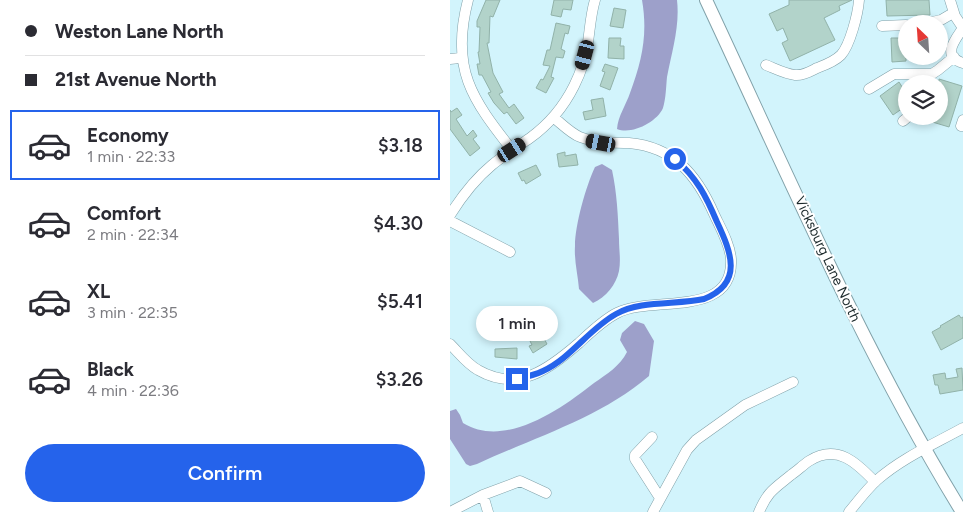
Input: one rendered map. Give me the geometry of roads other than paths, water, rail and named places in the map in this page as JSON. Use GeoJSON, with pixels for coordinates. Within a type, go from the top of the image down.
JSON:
{"type":"FeatureCollection","features":[{"type":"Feature","properties":{"kind":"main road","name":"Vicksburg Lane North"},"geometry":{"type":"LineString","coordinates":[[706,0],[883,374],[924,449],[962,512]]}},
{"type":"Feature","properties":{"kind":"street"},"geometry":{"type":"LineString","coordinates":[[468,0],[455,58],[471,95],[481,112],[512,150]]}},
{"type":"Feature","properties":{"kind":"street"},"geometry":{"type":"LineString","coordinates":[[450,215],[475,181],[493,164],[531,138],[553,117],[574,86],[588,44],[595,0]]}},
{"type":"Feature","properties":{"kind":"street"},"geometry":{"type":"LineString","coordinates":[[766,65],[780,71],[798,75],[808,73],[834,61],[842,54],[848,42],[859,0]]}},
{"type":"Feature","properties":{"kind":"street"},"geometry":{"type":"LineString","coordinates":[[950,0],[953,13],[963,28],[952,45],[952,54],[963,63]]}},
{"type":"Feature","properties":{"kind":"street"},"geometry":{"type":"LineString","coordinates":[[948,16],[953,13]]}},
{"type":"Feature","properties":{"kind":"street"},"geometry":{"type":"LineString","coordinates":[[882,26],[898,25]]}},
{"type":"Feature","properties":{"kind":"street"},"geometry":{"type":"LineString","coordinates":[[932,75],[954,57]]}},
{"type":"Feature","properties":{"kind":"street"},"geometry":{"type":"LineString","coordinates":[[869,89],[894,74],[901,75]]}},
{"type":"Feature","properties":{"kind":"street"},"geometry":{"type":"LineString","coordinates":[[450,344],[466,361],[477,370],[489,376],[517,379],[532,376],[557,362],[597,327],[618,312],[629,308],[696,301],[711,296],[724,284],[729,276],[731,256],[707,198],[688,170],[675,159],[661,151],[636,144],[601,143],[578,136],[553,117]]}},
{"type":"Feature","properties":{"kind":"street"},"geometry":{"type":"LineString","coordinates":[[963,120],[961,126],[963,126]]}},
{"type":"Feature","properties":{"kind":"street"},"geometry":{"type":"LineString","coordinates":[[450,221],[510,252]]}},
{"type":"Feature","properties":{"kind":"street"},"geometry":{"type":"LineString","coordinates":[[653,512],[687,450],[705,432],[744,405],[793,382]]}},
{"type":"Feature","properties":{"kind":"street"},"geometry":{"type":"LineString","coordinates":[[849,512],[875,482],[924,449],[963,428]]}},
{"type":"Feature","properties":{"kind":"street"},"geometry":{"type":"LineString","coordinates":[[652,436],[635,456],[635,459],[660,498]]}},
{"type":"Feature","properties":{"kind":"street"},"geometry":{"type":"LineString","coordinates":[[759,512],[768,494],[774,488],[809,461],[819,456],[830,454],[851,459],[875,482]]}},
{"type":"Feature","properties":{"kind":"street"},"geometry":{"type":"LineString","coordinates":[[450,512],[483,495],[520,481],[546,493]]}},
{"type":"Feature","properties":{"kind":"street"},"geometry":{"type":"LineString","coordinates":[[483,495],[488,512]]}},
{"type":"Feature","properties":{"kind":"water"},"geometry":{"type":"Polygon","coordinates":[[[642,0],[677,0],[676,29],[663,108],[655,118],[637,129],[617,129],[620,115],[641,58],[644,36],[642,0]]]}},
{"type":"Feature","properties":{"kind":"water"},"geometry":{"type":"Polygon","coordinates":[[[602,164],[612,170],[614,179],[618,213],[620,263],[618,276],[613,286],[593,303],[579,289],[575,257],[575,237],[588,184],[595,167],[602,164]]]}},
{"type":"Feature","properties":{"kind":"water"},"geometry":{"type":"Polygon","coordinates":[[[635,321],[644,324],[654,341],[649,376],[610,404],[566,426],[477,464],[470,466],[466,464],[450,439],[450,411],[456,409],[463,423],[479,430],[497,431],[514,429],[549,414],[566,404],[617,366],[627,352],[620,340],[622,333],[635,321]]]}}]}
